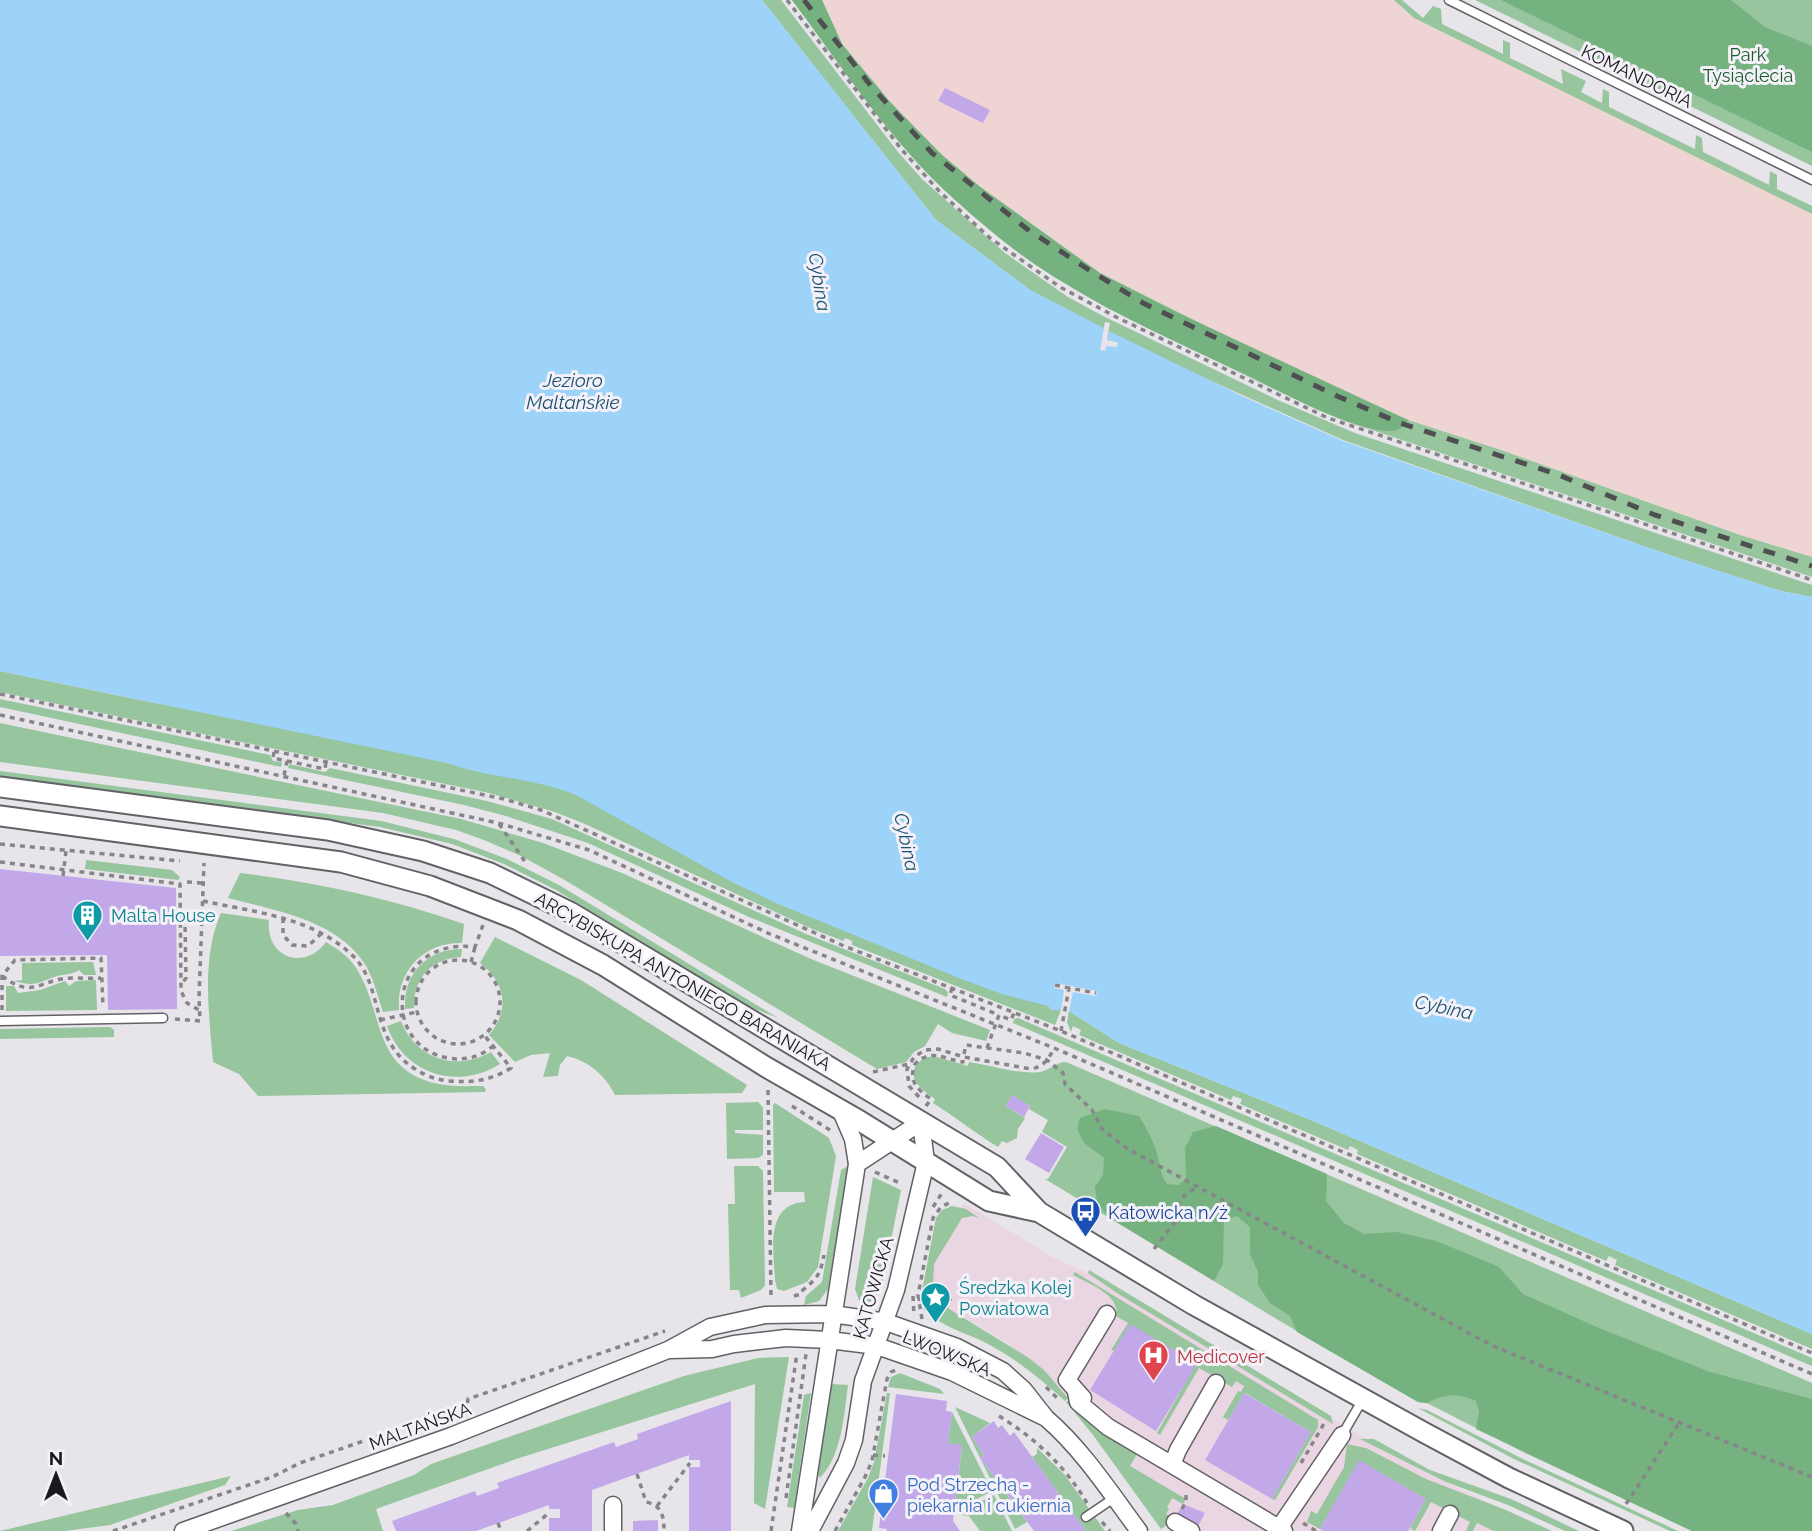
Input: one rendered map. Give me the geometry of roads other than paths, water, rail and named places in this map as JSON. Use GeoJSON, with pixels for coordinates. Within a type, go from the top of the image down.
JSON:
{"type":"FeatureCollection","features":[{"type":"Feature","properties":{"kind":"street","name":"ARCYBISKUPA ANTONIEGO BARANIAKA"},"geometry":{"type":"LineString","coordinates":[[0,788],[328,830],[404,846],[480,869],[570,912],[923,1116],[997,1167],[1039,1212],[1194,1305],[1509,1478],[1623,1531]]}},
{"type":"Feature","properties":{"kind":"street","name":"ARCYBISKUPA ANTONIEGO BARANIAKA"},"geometry":{"type":"LineString","coordinates":[[0,816],[308,856],[385,872],[430,886],[518,920],[578,950],[989,1201],[1039,1212]]}},
{"type":"Feature","properties":{"kind":"street","name":"KATOWICKA"},"geometry":{"type":"LineString","coordinates":[[800,1531],[857,1164],[853,1139],[840,1109]]}},
{"type":"Feature","properties":{"kind":"street"},"geometry":{"type":"LineString","coordinates":[[857,1164],[923,1116]]}},
{"type":"Feature","properties":{"kind":"street","name":"KATOWICKA"},"geometry":{"type":"LineString","coordinates":[[810,1531],[846,1463],[854,1440],[863,1381],[896,1290],[926,1162],[923,1116]]}},
{"type":"Feature","properties":{"kind":"street","name":"MALTAŃSKA"},"geometry":{"type":"LineString","coordinates":[[183,1531],[439,1441],[668,1350],[710,1327],[774,1314],[833,1314]]}},
{"type":"Feature","properties":{"kind":"street","name":"LWOWSKA"},"geometry":{"type":"LineString","coordinates":[[833,1314],[886,1322],[957,1347],[1003,1371],[1024,1390],[1093,1468],[1139,1531]]}},
{"type":"Feature","properties":{"kind":"street"},"geometry":{"type":"LineString","coordinates":[[1107,1314],[1066,1380],[1076,1392],[1078,1402],[1108,1427],[1287,1526],[1342,1435]]}},
{"type":"Feature","properties":{"kind":"street","name":"MALTAŃSKA"},"geometry":{"type":"LineString","coordinates":[[668,1350],[712,1349],[786,1338],[829,1340]]}},
{"type":"Feature","properties":{"kind":"street","name":"LWOWSKA"},"geometry":{"type":"LineString","coordinates":[[829,1340],[877,1346],[952,1372],[1046,1418]]}},
{"type":"Feature","properties":{"kind":"street"},"geometry":{"type":"LineString","coordinates":[[1179,1468],[1216,1383]]}},
{"type":"Feature","properties":{"kind":"street"},"geometry":{"type":"LineString","coordinates":[[613,1504],[613,1531]]}},
{"type":"Feature","properties":{"kind":"street"},"geometry":{"type":"LineString","coordinates":[[1441,1531],[1450,1514]]}},
{"type":"Feature","properties":{"kind":"street"},"geometry":{"type":"LineString","coordinates":[[1175,1522],[1191,1531]]}},
{"type":"Feature","properties":{"kind":"lane","name":"KOMANDORIA"},"geometry":{"type":"LineString","coordinates":[[1449,0],[1812,180]]}},
{"type":"Feature","properties":{"kind":"lane"},"geometry":{"type":"LineString","coordinates":[[0,1021],[163,1018]]}},
{"type":"Feature","properties":{"kind":"lane"},"geometry":{"type":"LineString","coordinates":[[1342,1435],[1363,1399]]}},
{"type":"Feature","properties":{"kind":"lane"},"geometry":{"type":"LineString","coordinates":[[1086,1517],[1114,1498]]}},
{"type":"Feature","properties":{"kind":"water","name":"Jezioro Maltańskie"},"geometry":{"type":"Polygon","coordinates":[[[0,0],[762,0],[936,220],[1030,290],[1104,328],[1100,350],[1105,351],[1106,346],[1117,347],[1118,342],[1107,340],[1109,331],[1244,397],[1343,441],[1672,556],[1781,591],[1812,597],[1812,1334],[1311,1120],[1119,1043],[1069,1011],[1073,992],[1096,996],[1097,991],[1055,983],[1054,988],[1064,990],[1061,1010],[1051,1010],[1048,1006],[1002,994],[959,978],[776,903],[732,882],[576,795],[560,789],[447,763],[0,671],[0,0]]]}},
{"type":"Feature","properties":{"kind":"railway"},"geometry":{"type":"LineString","coordinates":[[804,0],[871,86],[932,153],[1027,229],[1143,303],[1337,396],[1400,423],[1559,475],[1655,515],[1812,566]]}},
{"type":"Feature","properties":{"kind":"place","name":"Malta House"},"geometry":{"type":"Point","coordinates":[88,942]}},
{"type":"Feature","properties":{"kind":"place","name":"Katowicka n/ż"},"geometry":{"type":"Point","coordinates":[1085,1239]}},
{"type":"Feature","properties":{"kind":"place","name":"Średzka Kolej Powiatowa"},"geometry":{"type":"Point","coordinates":[936,1324]}},
{"type":"Feature","properties":{"kind":"place","name":"Medicover"},"geometry":{"type":"Point","coordinates":[1154,1383]}},
{"type":"Feature","properties":{"kind":"place","name":"Pod Strzechą - piekarnia i cukiernia"},"geometry":{"type":"Point","coordinates":[884,1521]}},
{"type":"Feature","properties":{"kind":"park label","name":"Park Tysiąclecia"},"geometry":{"type":"Point","coordinates":[1748,64]}},
{"type":"Feature","properties":{"kind":"water label","name":"Cybina"},"geometry":{"type":"Point","coordinates":[820,282]}},
{"type":"Feature","properties":{"kind":"water label","name":"Cybina"},"geometry":{"type":"Point","coordinates":[907,842]}},
{"type":"Feature","properties":{"kind":"water label","name":"Cybina"},"geometry":{"type":"Point","coordinates":[1444,1007]}}]}
